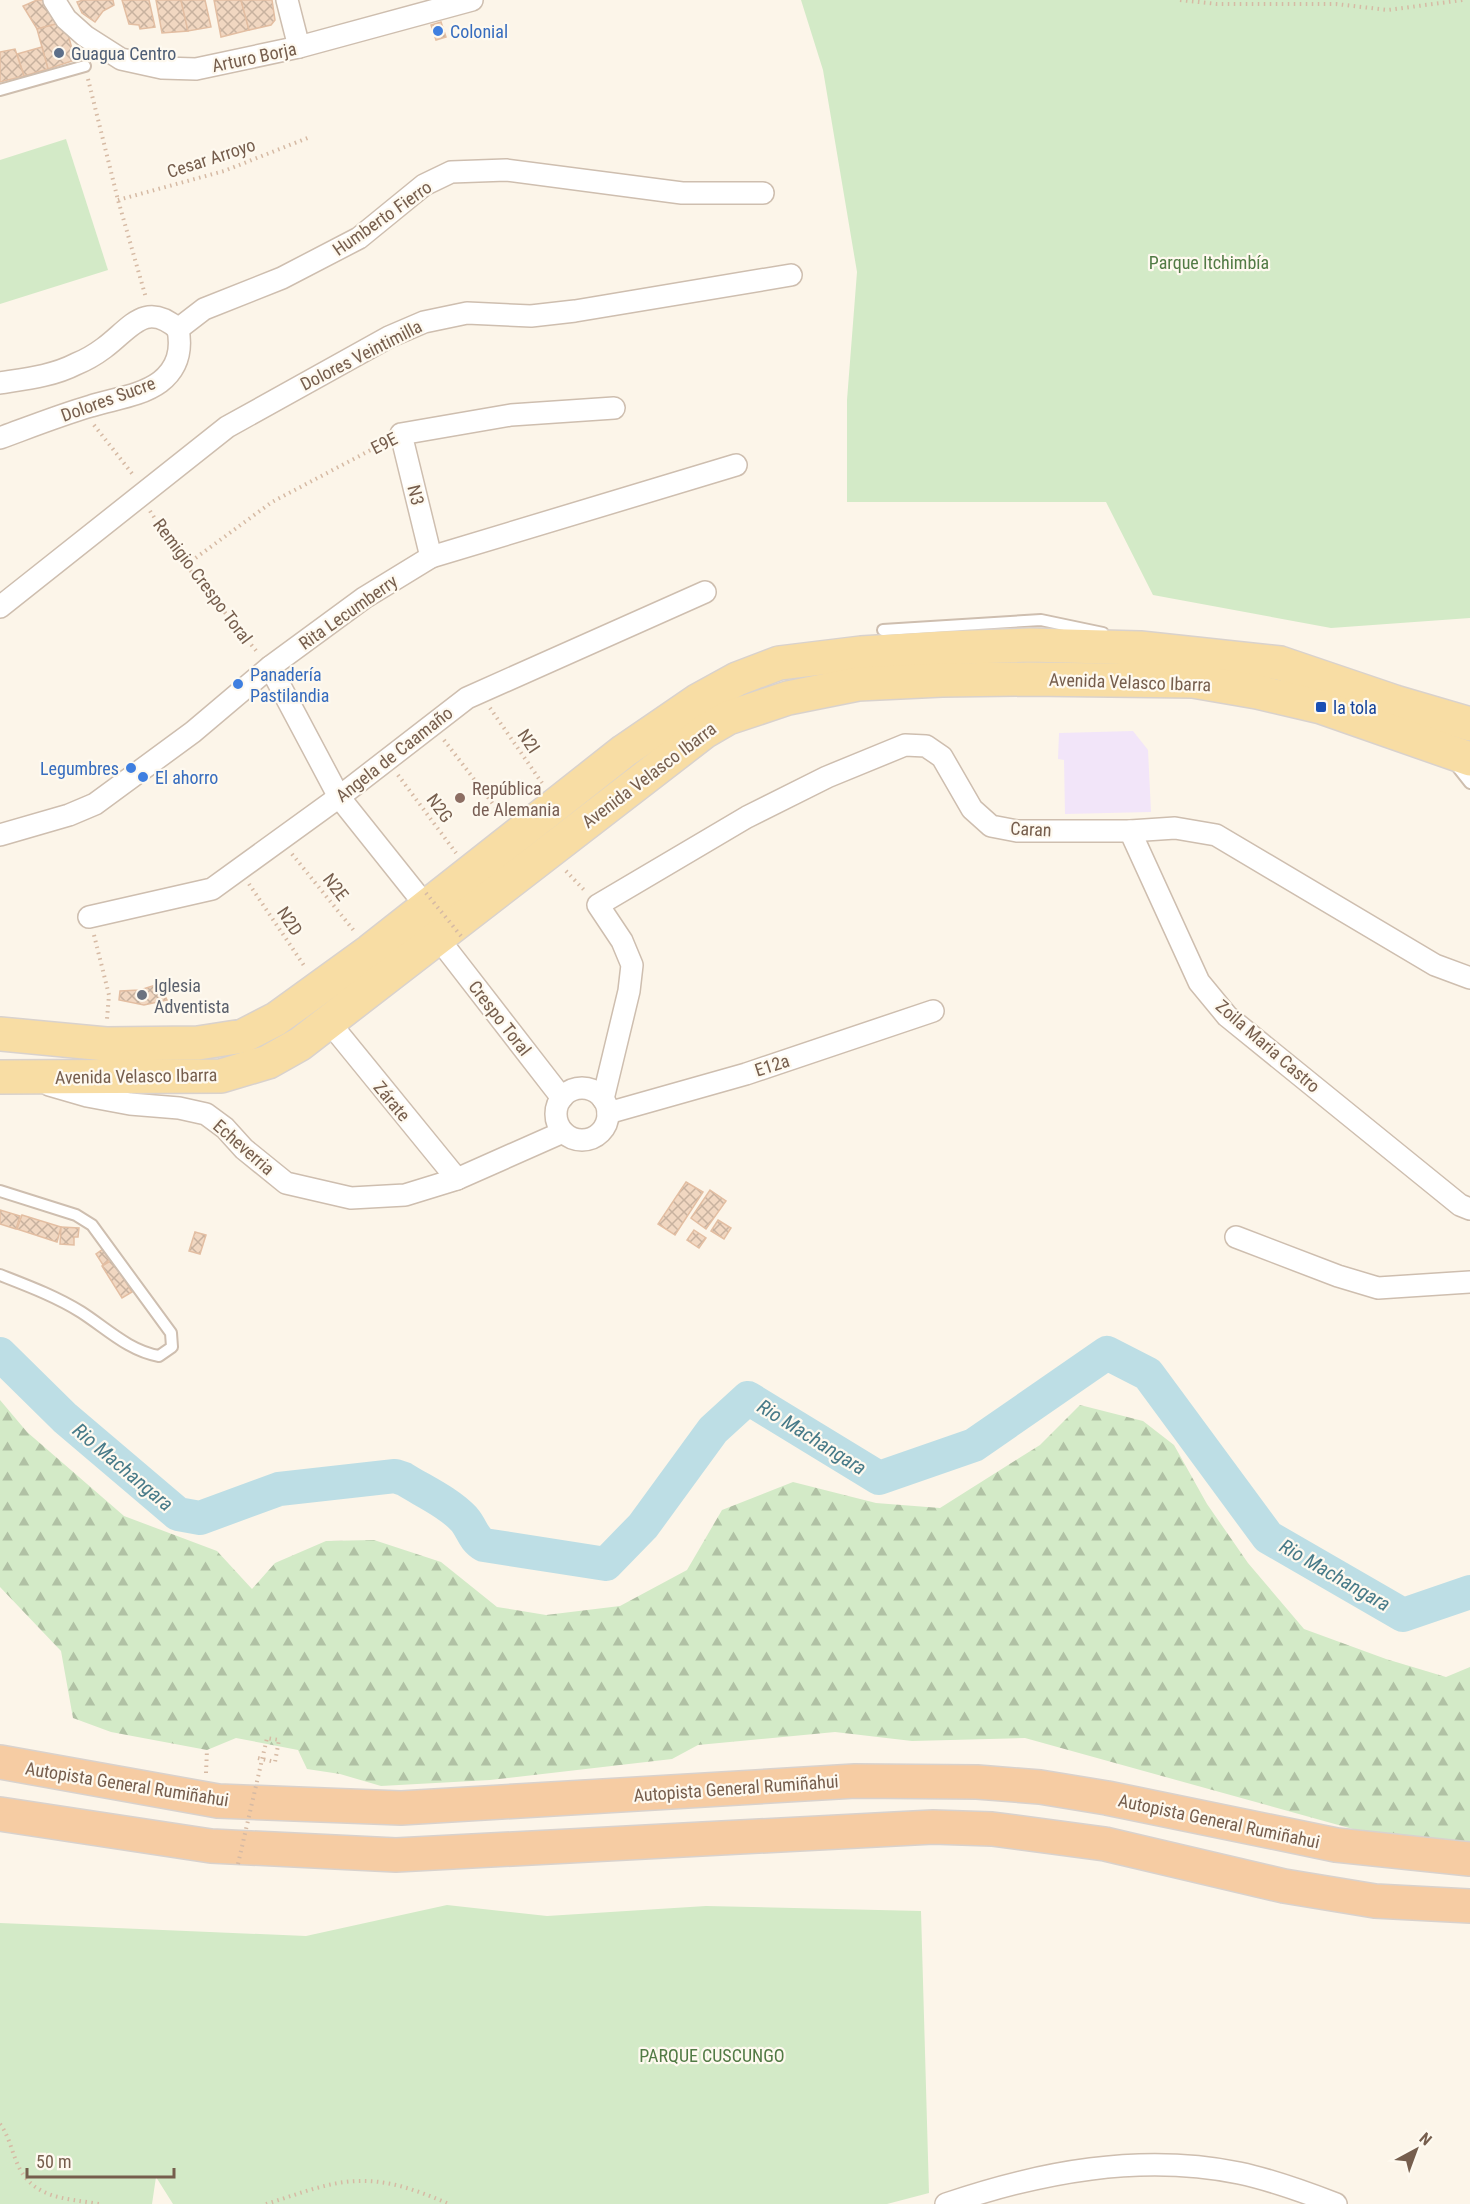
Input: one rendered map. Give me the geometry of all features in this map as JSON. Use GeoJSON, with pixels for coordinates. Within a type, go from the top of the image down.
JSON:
{"type":"FeatureCollection","features":[{"type":"Feature","properties":{"kind":"highway","name":"Autopista General Rumiñahui"},"geometry":{"type":"LineString","coordinates":[[0,1762],[218,1801],[401,1808],[855,1781],[977,1782],[1040,1787],[1107,1798],[1336,1845],[1470,1859]]}},
{"type":"Feature","properties":{"kind":"highway"},"geometry":{"type":"LineString","coordinates":[[0,1814],[212,1846],[396,1855],[933,1827],[992,1829],[1105,1844],[1295,1888],[1375,1901],[1470,1906]]}},
{"type":"Feature","properties":{"kind":"main road","name":"Avenida Velasco Ibarra"},"geometry":{"type":"LineString","coordinates":[[0,1034],[106,1044],[198,1043],[243,1036],[276,1019],[370,951],[426,899],[470,872],[624,751],[697,700],[737,679],[779,663],[861,653],[1030,645],[1140,648],[1280,663],[1394,718],[1458,755]]}},
{"type":"Feature","properties":{"kind":"main road","name":"Avenida Velasco Ibarra"},"geometry":{"type":"LineString","coordinates":[[11,1077],[221,1076],[268,1062],[300,1044],[450,937],[548,851],[704,732],[728,718],[788,698],[858,684],[942,680],[1193,681],[1257,692],[1321,707],[1394,718],[1470,724]]}},
{"type":"Feature","properties":{"kind":"street","name":"Arturo Borja"},"geometry":{"type":"LineString","coordinates":[[54,0],[66,19],[85,36],[121,58],[162,68],[196,69],[299,47],[472,0]]}},
{"type":"Feature","properties":{"kind":"street"},"geometry":{"type":"LineString","coordinates":[[287,0],[299,47]]}},
{"type":"Feature","properties":{"kind":"street","name":"Humberto Fierro"},"geometry":{"type":"LineString","coordinates":[[178,329],[204,309],[282,278],[359,238],[424,185],[451,172],[506,170],[682,193],[763,193]]}},
{"type":"Feature","properties":{"kind":"street","name":"Dolores Veintimilla"},"geometry":{"type":"LineString","coordinates":[[0,607],[227,427],[389,337],[424,322],[467,313],[531,316],[575,311],[790,275]]}},
{"type":"Feature","properties":{"kind":"street"},"geometry":{"type":"LineString","coordinates":[[0,383],[37,377],[75,365],[105,347],[130,324],[151,318],[167,319],[178,329]]}},
{"type":"Feature","properties":{"kind":"street","name":"Dolores Sucre"},"geometry":{"type":"LineString","coordinates":[[0,438],[81,409],[145,390],[160,382],[180,355],[181,344],[178,329]]}},
{"type":"Feature","properties":{"kind":"street","name":"E9E"},"geometry":{"type":"LineString","coordinates":[[401,434],[511,415],[614,408]]}},
{"type":"Feature","properties":{"kind":"street","name":"N3"},"geometry":{"type":"LineString","coordinates":[[401,434],[431,557]]}},
{"type":"Feature","properties":{"kind":"street","name":"Rita Lecumberry"},"geometry":{"type":"LineString","coordinates":[[0,835],[69,815],[95,804],[193,732],[270,668],[364,598],[431,557],[736,465]]}},
{"type":"Feature","properties":{"kind":"street","name":"Angela de Caamaño"},"geometry":{"type":"LineString","coordinates":[[89,917],[212,889],[339,797],[467,698],[705,592]]}},
{"type":"Feature","properties":{"kind":"street"},"geometry":{"type":"LineString","coordinates":[[270,668],[339,797],[426,899]]}},
{"type":"Feature","properties":{"kind":"street","name":"Caran"},"geometry":{"type":"LineString","coordinates":[[598,905],[747,818],[827,777],[905,745],[926,746],[942,757],[972,809],[991,826],[1017,831],[1130,831],[1175,828],[1216,835],[1434,965],[1470,978]]}},
{"type":"Feature","properties":{"kind":"street","name":"Zoila Maria Castro"},"geometry":{"type":"LineString","coordinates":[[1130,831],[1199,982],[1227,1016],[1460,1205],[1470,1209]]}},
{"type":"Feature","properties":{"kind":"street"},"geometry":{"type":"LineString","coordinates":[[598,905],[622,941],[632,965],[606,1106],[607,1122],[597,1136],[579,1140],[563,1132],[558,1124],[556,1115],[562,1098],[575,1089],[590,1090],[606,1106]]}},
{"type":"Feature","properties":{"kind":"street","name":"Crespo Toral"},"geometry":{"type":"LineString","coordinates":[[450,937],[562,1098]]}},
{"type":"Feature","properties":{"kind":"street","name":"E12a"},"geometry":{"type":"LineString","coordinates":[[606,1106],[746,1074],[933,1011]]}},
{"type":"Feature","properties":{"kind":"street","name":"Zárate"},"geometry":{"type":"LineString","coordinates":[[329,1023],[457,1179]]}},
{"type":"Feature","properties":{"kind":"street","name":"Echeverria"},"geometry":{"type":"LineString","coordinates":[[11,1077],[87,1096],[130,1104],[179,1108],[206,1114],[225,1128],[244,1149],[286,1183],[351,1198],[405,1195],[457,1179],[563,1132]]}},
{"type":"Feature","properties":{"kind":"street"},"geometry":{"type":"LineString","coordinates":[[1236,1238],[1338,1276],[1378,1288],[1470,1282]]}},
{"type":"Feature","properties":{"kind":"street"},"geometry":{"type":"LineString","coordinates":[[946,2204],[983,2191],[1039,2177],[1074,2170],[1124,2165],[1193,2167],[1240,2173],[1336,2204]]}},
{"type":"Feature","properties":{"kind":"lane"},"geometry":{"type":"LineString","coordinates":[[0,90],[85,66]]}},
{"type":"Feature","properties":{"kind":"lane"},"geometry":{"type":"LineString","coordinates":[[883,630],[1041,620],[1109,634],[1140,648]]}},
{"type":"Feature","properties":{"kind":"lane"},"geometry":{"type":"LineString","coordinates":[[1458,755],[1470,783]]}},
{"type":"Feature","properties":{"kind":"lane"},"geometry":{"type":"LineString","coordinates":[[0,1191],[76,1215],[92,1225],[171,1333],[172,1347],[159,1356],[144,1354],[81,1312],[44,1291],[0,1275]]}},
{"type":"Feature","properties":{"kind":"path"},"geometry":{"type":"LineString","coordinates":[[1180,0],[1217,4],[1336,4],[1388,10],[1463,0]]}},
{"type":"Feature","properties":{"kind":"path"},"geometry":{"type":"LineString","coordinates":[[85,66],[118,200],[151,318]]}},
{"type":"Feature","properties":{"kind":"path","name":"Cesar Arroyo"},"geometry":{"type":"LineString","coordinates":[[118,200],[224,171],[310,137]]}},
{"type":"Feature","properties":{"kind":"path","name":"Remigio Crespo Toral"},"geometry":{"type":"LineString","coordinates":[[81,409],[142,493],[186,565],[270,668]]}},
{"type":"Feature","properties":{"kind":"path","name":"E9E"},"geometry":{"type":"LineString","coordinates":[[186,565],[272,502],[401,434]]}},
{"type":"Feature","properties":{"kind":"path","name":"N2I"},"geometry":{"type":"LineString","coordinates":[[480,692],[556,805]]}},
{"type":"Feature","properties":{"kind":"path"},"geometry":{"type":"LineString","coordinates":[[432,725],[517,836]]}},
{"type":"Feature","properties":{"kind":"path","name":"N2G"},"geometry":{"type":"LineString","coordinates":[[387,760],[470,872]]}},
{"type":"Feature","properties":{"kind":"path","name":"N2E"},"geometry":{"type":"LineString","coordinates":[[280,839],[370,951]]}},
{"type":"Feature","properties":{"kind":"path"},"geometry":{"type":"LineString","coordinates":[[548,851],[598,905]]}},
{"type":"Feature","properties":{"kind":"path","name":"N2D"},"geometry":{"type":"LineString","coordinates":[[239,869],[319,988]]}},
{"type":"Feature","properties":{"kind":"path"},"geometry":{"type":"LineString","coordinates":[[426,899],[450,937]]}},
{"type":"Feature","properties":{"kind":"path"},"geometry":{"type":"LineString","coordinates":[[89,917],[109,995],[106,1044]]}},
{"type":"Feature","properties":{"kind":"path"},"geometry":{"type":"LineString","coordinates":[[238,1864],[267,1738],[279,1740],[275,1762],[258,1758]]}},
{"type":"Feature","properties":{"kind":"path"},"geometry":{"type":"LineString","coordinates":[[0,2124],[7,2133],[17,2164],[30,2185],[49,2195],[99,2204]]}},
{"type":"Feature","properties":{"kind":"path"},"geometry":{"type":"LineString","coordinates":[[266,2204],[332,2185],[360,2181],[415,2190],[449,2204]]}},
{"type":"Feature","properties":{"kind":"shaded area"},"geometry":{"type":"Polygon","coordinates":[[[1133,731],[1148,750],[1151,812],[1065,814],[1064,760],[1058,759],[1059,733],[1133,731]]]}},
{"type":"Feature","properties":{"kind":"green space","name":"Parque Itchimbía"},"geometry":{"type":"Polygon","coordinates":[[[801,0],[1470,0],[1470,618],[1331,628],[1153,595],[1106,502],[847,502],[847,400],[857,272],[823,70],[801,0]]]}},
{"type":"Feature","properties":{"kind":"green space"},"geometry":{"type":"Polygon","coordinates":[[[66,139],[108,270],[0,304],[0,160],[66,139]]]}},
{"type":"Feature","properties":{"kind":"green space"},"geometry":{"type":"Polygon","coordinates":[[[0,1400],[27,1432],[124,1516],[217,1551],[252,1589],[275,1563],[326,1541],[374,1540],[441,1562],[497,1607],[546,1615],[620,1606],[687,1570],[722,1510],[793,1482],[876,1503],[940,1508],[1040,1445],[1080,1405],[1143,1421],[1174,1445],[1207,1504],[1248,1563],[1304,1629],[1386,1659],[1446,1677],[1470,1667],[1470,1842],[1378,1836],[1025,1738],[912,1741],[835,1732],[698,1745],[672,1759],[490,1780],[381,1786],[340,1774],[307,1769],[298,1750],[236,1738],[207,1750],[111,1732],[73,1718],[61,1651],[0,1587],[0,1400]]]}},
{"type":"Feature","properties":{"kind":"green space","name":"PARQUE CUSCUNGO"},"geometry":{"type":"Polygon","coordinates":[[[447,1905],[547,1916],[706,1906],[921,1911],[929,2193],[887,2204],[173,2204],[156,2177],[152,2204],[0,2204],[0,1923],[306,1936],[447,1905]]]}},
{"type":"Feature","properties":{"kind":"building"},"geometry":{"type":"Polygon","coordinates":[[[37,0],[44,0],[56,24],[37,29],[23,6],[37,0]]]}},
{"type":"Feature","properties":{"kind":"building"},"geometry":{"type":"Polygon","coordinates":[[[113,0],[114,5],[103,11],[95,22],[82,13],[77,2],[113,0]]]}},
{"type":"Feature","properties":{"kind":"building"},"geometry":{"type":"Polygon","coordinates":[[[122,0],[149,0],[155,27],[140,29],[139,25],[129,24],[122,0]]]}},
{"type":"Feature","properties":{"kind":"building"},"geometry":{"type":"Polygon","coordinates":[[[156,0],[181,0],[188,31],[162,33],[156,0]]]}},
{"type":"Feature","properties":{"kind":"building"},"geometry":{"type":"Polygon","coordinates":[[[181,0],[205,0],[211,27],[188,31],[181,0]]]}},
{"type":"Feature","properties":{"kind":"building"},"geometry":{"type":"Polygon","coordinates":[[[214,0],[241,0],[249,30],[221,37],[214,0]]]}},
{"type":"Feature","properties":{"kind":"building"},"geometry":{"type":"Polygon","coordinates":[[[241,0],[272,0],[275,20],[271,25],[249,30],[241,0]]]}},
{"type":"Feature","properties":{"kind":"building","name":"Colonial"},"geometry":{"type":"Polygon","coordinates":[[[441,22],[446,37],[436,40],[431,25],[441,22]]]}},
{"type":"Feature","properties":{"kind":"building","name":"Guagua Centro"},"geometry":{"type":"Polygon","coordinates":[[[56,24],[68,34],[75,60],[48,69],[37,29],[56,24]]]}},
{"type":"Feature","properties":{"kind":"building"},"geometry":{"type":"Polygon","coordinates":[[[42,47],[48,69],[24,76],[17,54],[42,47]]]}},
{"type":"Feature","properties":{"kind":"building"},"geometry":{"type":"Polygon","coordinates":[[[15,49],[24,76],[0,82],[0,52],[15,49]]]}},
{"type":"Feature","properties":{"kind":"building","name":"Iglesia Adventista"},"geometry":{"type":"Polygon","coordinates":[[[159,984],[167,1000],[144,1005],[119,1000],[120,991],[140,990],[159,984]]]}},
{"type":"Feature","properties":{"kind":"building"},"geometry":{"type":"Polygon","coordinates":[[[686,1182],[703,1192],[675,1235],[658,1224],[686,1182]]]}},
{"type":"Feature","properties":{"kind":"building"},"geometry":{"type":"Polygon","coordinates":[[[710,1190],[726,1201],[706,1229],[691,1218],[710,1190]]]}},
{"type":"Feature","properties":{"kind":"building"},"geometry":{"type":"Polygon","coordinates":[[[0,1210],[20,1216],[16,1229],[0,1224],[0,1210]]]}},
{"type":"Feature","properties":{"kind":"building"},"geometry":{"type":"Polygon","coordinates":[[[22,1215],[61,1227],[57,1242],[17,1229],[22,1215]]]}},
{"type":"Feature","properties":{"kind":"building"},"geometry":{"type":"Polygon","coordinates":[[[718,1220],[731,1228],[724,1239],[711,1231],[718,1220]]]}},
{"type":"Feature","properties":{"kind":"building"},"geometry":{"type":"Polygon","coordinates":[[[61,1227],[79,1228],[78,1237],[74,1237],[74,1245],[60,1244],[61,1227]]]}},
{"type":"Feature","properties":{"kind":"building"},"geometry":{"type":"Polygon","coordinates":[[[694,1230],[706,1238],[699,1248],[687,1240],[694,1230]]]}},
{"type":"Feature","properties":{"kind":"building"},"geometry":{"type":"Polygon","coordinates":[[[195,1232],[206,1235],[200,1254],[189,1251],[195,1232]]]}},
{"type":"Feature","properties":{"kind":"building"},"geometry":{"type":"Polygon","coordinates":[[[103,1249],[109,1260],[103,1265],[96,1254],[103,1249]]]}},
{"type":"Feature","properties":{"kind":"building"},"geometry":{"type":"Polygon","coordinates":[[[112,1260],[132,1292],[122,1298],[102,1266],[112,1260]]]}},
{"type":"Feature","properties":{"kind":"waterway","name":"Rio Machangara"},"geometry":{"type":"LineString","coordinates":[[0,1354],[65,1418],[178,1514],[200,1518],[279,1489],[395,1476],[451,1507],[464,1519],[477,1540],[484,1545],[606,1564],[643,1526],[713,1430],[748,1398],[879,1478],[974,1445],[1107,1353],[1148,1374],[1268,1537],[1403,1615],[1470,1592]]}},
{"type":"Feature","properties":{"kind":"place","name":"Colonial"},"geometry":{"type":"Point","coordinates":[438,31]}},
{"type":"Feature","properties":{"kind":"place","name":"Guagua Centro"},"geometry":{"type":"Point","coordinates":[59,53]}},
{"type":"Feature","properties":{"kind":"place","name":"Panadería Pastilandia"},"geometry":{"type":"Point","coordinates":[238,684]}},
{"type":"Feature","properties":{"kind":"place","name":"la tola"},"geometry":{"type":"Point","coordinates":[1321,707]}},
{"type":"Feature","properties":{"kind":"place","name":"Legumbres"},"geometry":{"type":"Point","coordinates":[131,768]}},
{"type":"Feature","properties":{"kind":"place","name":"El ahorro"},"geometry":{"type":"Point","coordinates":[143,777]}},
{"type":"Feature","properties":{"kind":"place","name":"República de Alemania"},"geometry":{"type":"Point","coordinates":[460,798]}},
{"type":"Feature","properties":{"kind":"place","name":"Iglesia Adventista"},"geometry":{"type":"Point","coordinates":[142,995]}}]}
